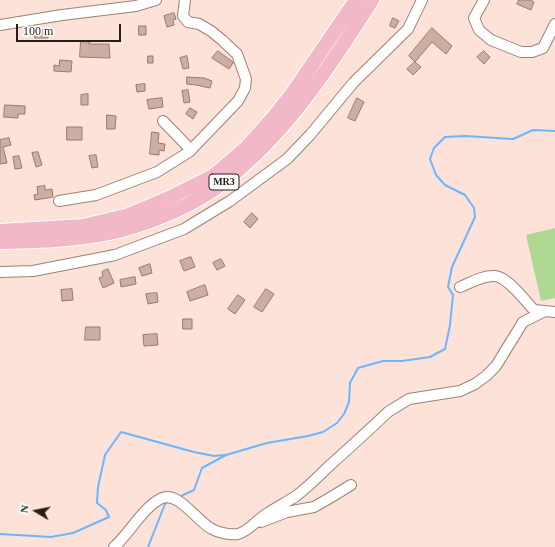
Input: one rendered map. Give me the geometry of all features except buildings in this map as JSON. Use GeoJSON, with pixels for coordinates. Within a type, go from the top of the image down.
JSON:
{"type":"FeatureCollection","features":[{"type":"Feature","properties":{"kind":"highway"},"geometry":{"type":"LineString","coordinates":[[294,91],[345,0]]}},
{"type":"Feature","properties":{"kind":"highway","name":"MR3"},"geometry":{"type":"LineString","coordinates":[[0,231],[83,226],[129,215],[170,198],[213,176],[247,147],[272,119],[294,91],[356,0]]}},
{"type":"Feature","properties":{"kind":"highway","name":"MR3"},"geometry":{"type":"LineString","coordinates":[[0,242],[84,238],[131,228],[181,208],[216,188],[246,164],[289,121],[372,0]]}},
{"type":"Feature","properties":{"kind":"highway"},"geometry":{"type":"LineString","coordinates":[[348,37],[377,0]]}},
{"type":"Feature","properties":{"kind":"street"},"geometry":{"type":"LineString","coordinates":[[0,25],[62,15],[136,6],[156,0]]}},
{"type":"Feature","properties":{"kind":"street"},"geometry":{"type":"LineString","coordinates":[[59,201],[96,195],[157,172],[191,150],[238,101],[245,88],[246,79],[237,54],[211,31],[199,24],[188,22],[184,16],[185,0]]}},
{"type":"Feature","properties":{"kind":"street"},"geometry":{"type":"LineString","coordinates":[[0,272],[33,271],[115,255],[184,229],[230,201],[287,159],[310,135],[354,82],[408,29],[422,0]]}},
{"type":"Feature","properties":{"kind":"street"},"geometry":{"type":"LineString","coordinates":[[484,0],[474,18],[479,30],[491,40],[521,52],[532,52],[543,48],[555,24]]}},
{"type":"Feature","properties":{"kind":"street"},"geometry":{"type":"LineString","coordinates":[[163,121],[191,150]]}},
{"type":"Feature","properties":{"kind":"street"},"geometry":{"type":"LineString","coordinates":[[460,287],[485,278],[496,276],[506,280],[534,310],[555,312]]}},
{"type":"Feature","properties":{"kind":"street"},"geometry":{"type":"LineString","coordinates":[[114,547],[154,504],[164,498],[176,499],[212,529],[222,533],[239,534],[244,532],[267,513],[298,495],[388,412],[401,403],[409,399],[460,391],[475,384],[486,376],[503,356],[523,322],[543,312]]}},
{"type":"Feature","properties":{"kind":"street"},"geometry":{"type":"LineString","coordinates":[[253,524],[287,512],[314,507],[351,485]]}},
{"type":"Feature","properties":{"kind":"green space"},"geometry":{"type":"Polygon","coordinates":[[[555,228],[555,298],[541,301],[526,235],[555,228]]]}},
{"type":"Feature","properties":{"kind":"waterway"},"geometry":{"type":"LineString","coordinates":[[179,497],[194,490],[202,468],[226,455],[267,443],[323,432],[337,423],[344,414],[349,402],[350,383],[358,368],[383,361],[402,361],[430,357],[445,349],[450,325],[453,295],[448,287],[452,267],[475,217],[474,208],[465,195],[445,185],[436,175],[430,159],[434,148],[445,137],[465,136],[513,139],[533,130],[555,131]]}},
{"type":"Feature","properties":{"kind":"waterway"},"geometry":{"type":"LineString","coordinates":[[0,534],[51,537],[73,533],[109,517],[106,510],[97,503],[98,487],[105,455],[121,432],[194,452],[214,456],[225,455]]}},
{"type":"Feature","properties":{"kind":"waterway"},"geometry":{"type":"LineString","coordinates":[[148,547],[165,504],[168,501]]}}]}
